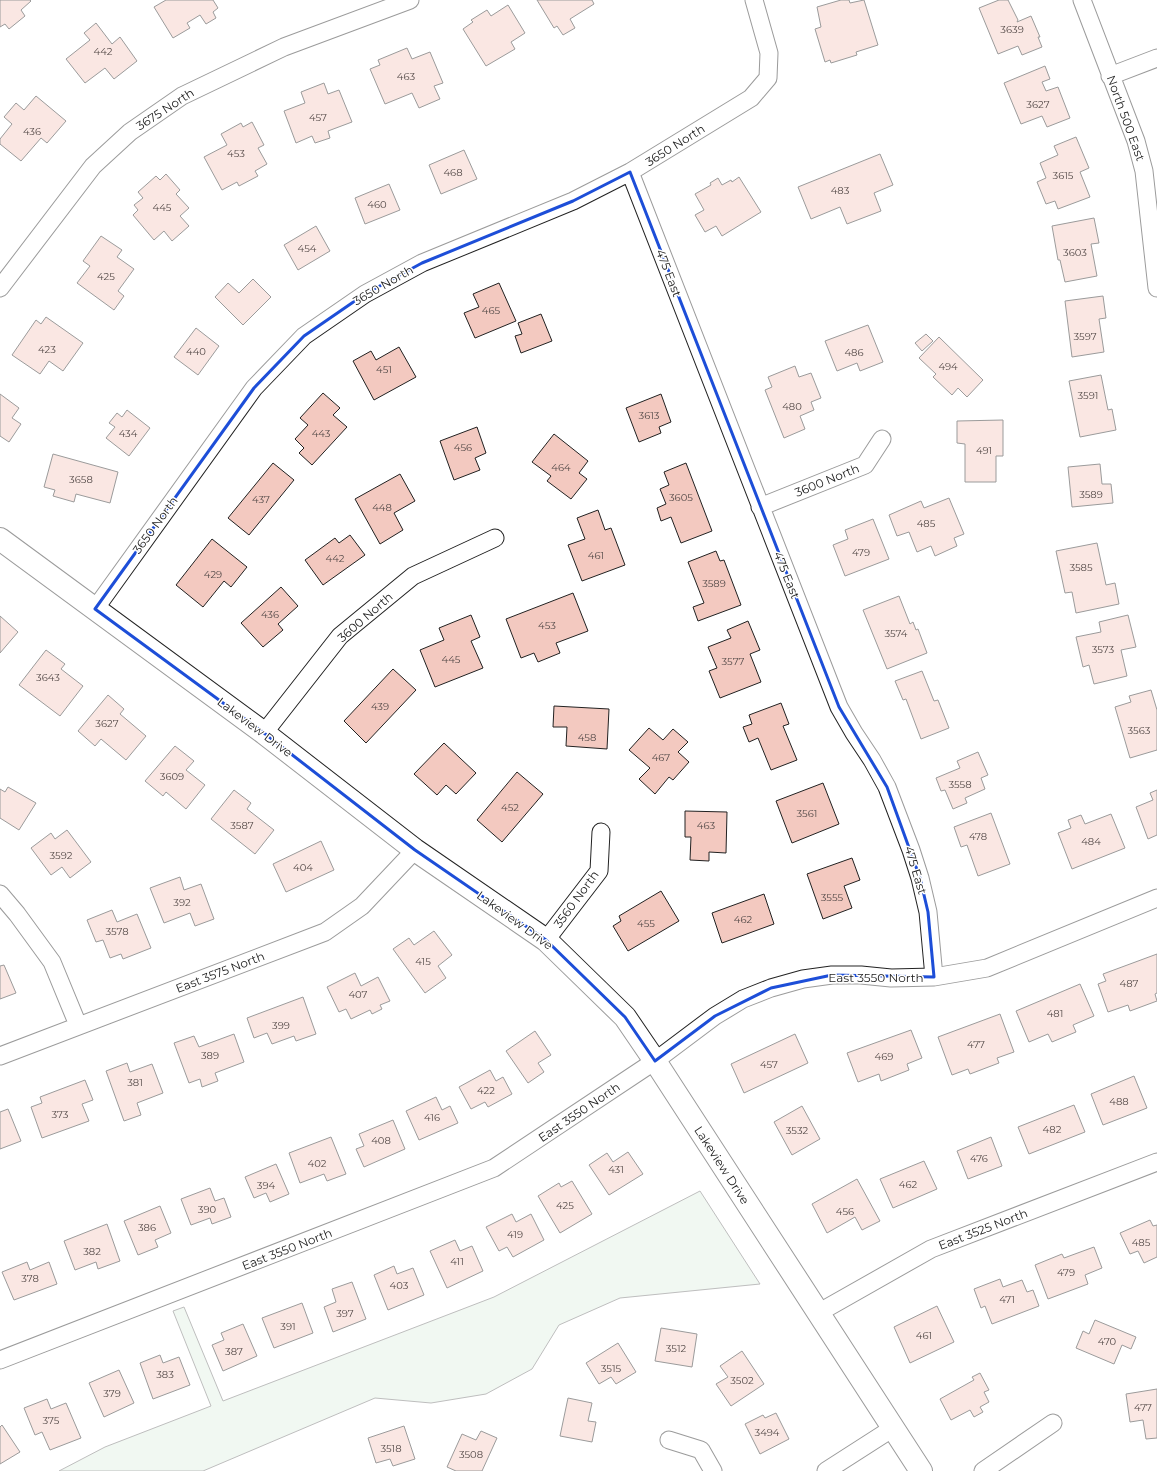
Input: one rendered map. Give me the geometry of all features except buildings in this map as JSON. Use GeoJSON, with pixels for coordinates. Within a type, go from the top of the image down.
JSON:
{"type":"FeatureCollection","features":[{"type":"Feature","properties":{"kind":"street","name":"3675 North"},"geometry":{"type":"LineString","coordinates":[[0,288],[93,166],[137,127],[182,96],[284,46],[410,0]]}},
{"type":"Feature","properties":{"kind":"street","name":"3650 North"},"geometry":{"type":"LineString","coordinates":[[95,610],[254,388],[304,336],[365,294],[422,263],[573,201],[630,172],[751,98],[768,78],[769,53],[754,0]]}},
{"type":"Feature","properties":{"kind":"street","name":"North 500 East"},"geometry":{"type":"LineString","coordinates":[[1082,0],[1136,141],[1144,171],[1157,288]]}},
{"type":"Feature","properties":{"kind":"street"},"geometry":{"type":"LineString","coordinates":[[1110,76],[1157,58]]}},
{"type":"Feature","properties":{"kind":"street","name":"475 East"},"geometry":{"type":"LineString","coordinates":[[630,172],[839,707],[887,787],[911,850],[920,878],[928,912],[934,976]]}},
{"type":"Feature","properties":{"kind":"street","name":"3600 North"},"geometry":{"type":"LineString","coordinates":[[760,507],[864,465],[882,438]]}},
{"type":"Feature","properties":{"kind":"street","name":"3600 North"},"geometry":{"type":"LineString","coordinates":[[264,733],[340,636],[413,576],[495,538]]}},
{"type":"Feature","properties":{"kind":"street","name":"Lakeview Drive"},"geometry":{"type":"LineString","coordinates":[[0,539],[264,733],[415,850],[546,940],[625,1017],[921,1471]]}},
{"type":"Feature","properties":{"kind":"street","name":"3560 North"},"geometry":{"type":"LineString","coordinates":[[546,940],[599,870],[601,832]]}},
{"type":"Feature","properties":{"kind":"street","name":"East 3575 North"},"geometry":{"type":"LineString","coordinates":[[0,1056],[325,932],[362,906],[415,850]]}},
{"type":"Feature","properties":{"kind":"street"},"geometry":{"type":"LineString","coordinates":[[0,894],[17,914],[52,962],[78,1025]]}},
{"type":"Feature","properties":{"kind":"street","name":"East 3550 North"},"geometry":{"type":"LineString","coordinates":[[0,1360],[494,1168],[655,1061],[715,1016],[743,999],[771,988],[803,979],[832,975],[861,975],[891,978],[934,976],[987,968],[1157,898]]}},
{"type":"Feature","properties":{"kind":"street","name":"East 3525 North"},"geometry":{"type":"LineString","coordinates":[[818,1313],[931,1249],[1157,1162]]}},
{"type":"Feature","properties":{"kind":"street"},"geometry":{"type":"LineString","coordinates":[[983,1471],[1053,1423]]}},
{"type":"Feature","properties":{"kind":"street"},"geometry":{"type":"LineString","coordinates":[[826,1471],[892,1428]]}},
{"type":"Feature","properties":{"kind":"street"},"geometry":{"type":"LineString","coordinates":[[669,1440],[701,1450],[713,1471]]}},
{"type":"Feature","properties":{"kind":"highlighted area"},"geometry":{"type":"Polygon","coordinates":[[[630,172],[839,707],[887,787],[920,878],[928,912],[934,977],[832,975],[771,988],[715,1016],[655,1061],[625,1017],[546,940],[415,850],[264,733],[95,609],[254,388],[304,336],[365,294],[422,263],[573,201],[630,172]]]}},
{"type":"Feature","properties":{"kind":"green space"},"geometry":{"type":"Polygon","coordinates":[[[700,1191],[760,1284],[620,1298],[559,1325],[532,1369],[486,1394],[431,1403],[375,1398],[203,1471],[59,1471],[105,1447],[211,1406],[173,1311],[184,1307],[223,1401],[494,1297],[700,1191]]]}}]}
